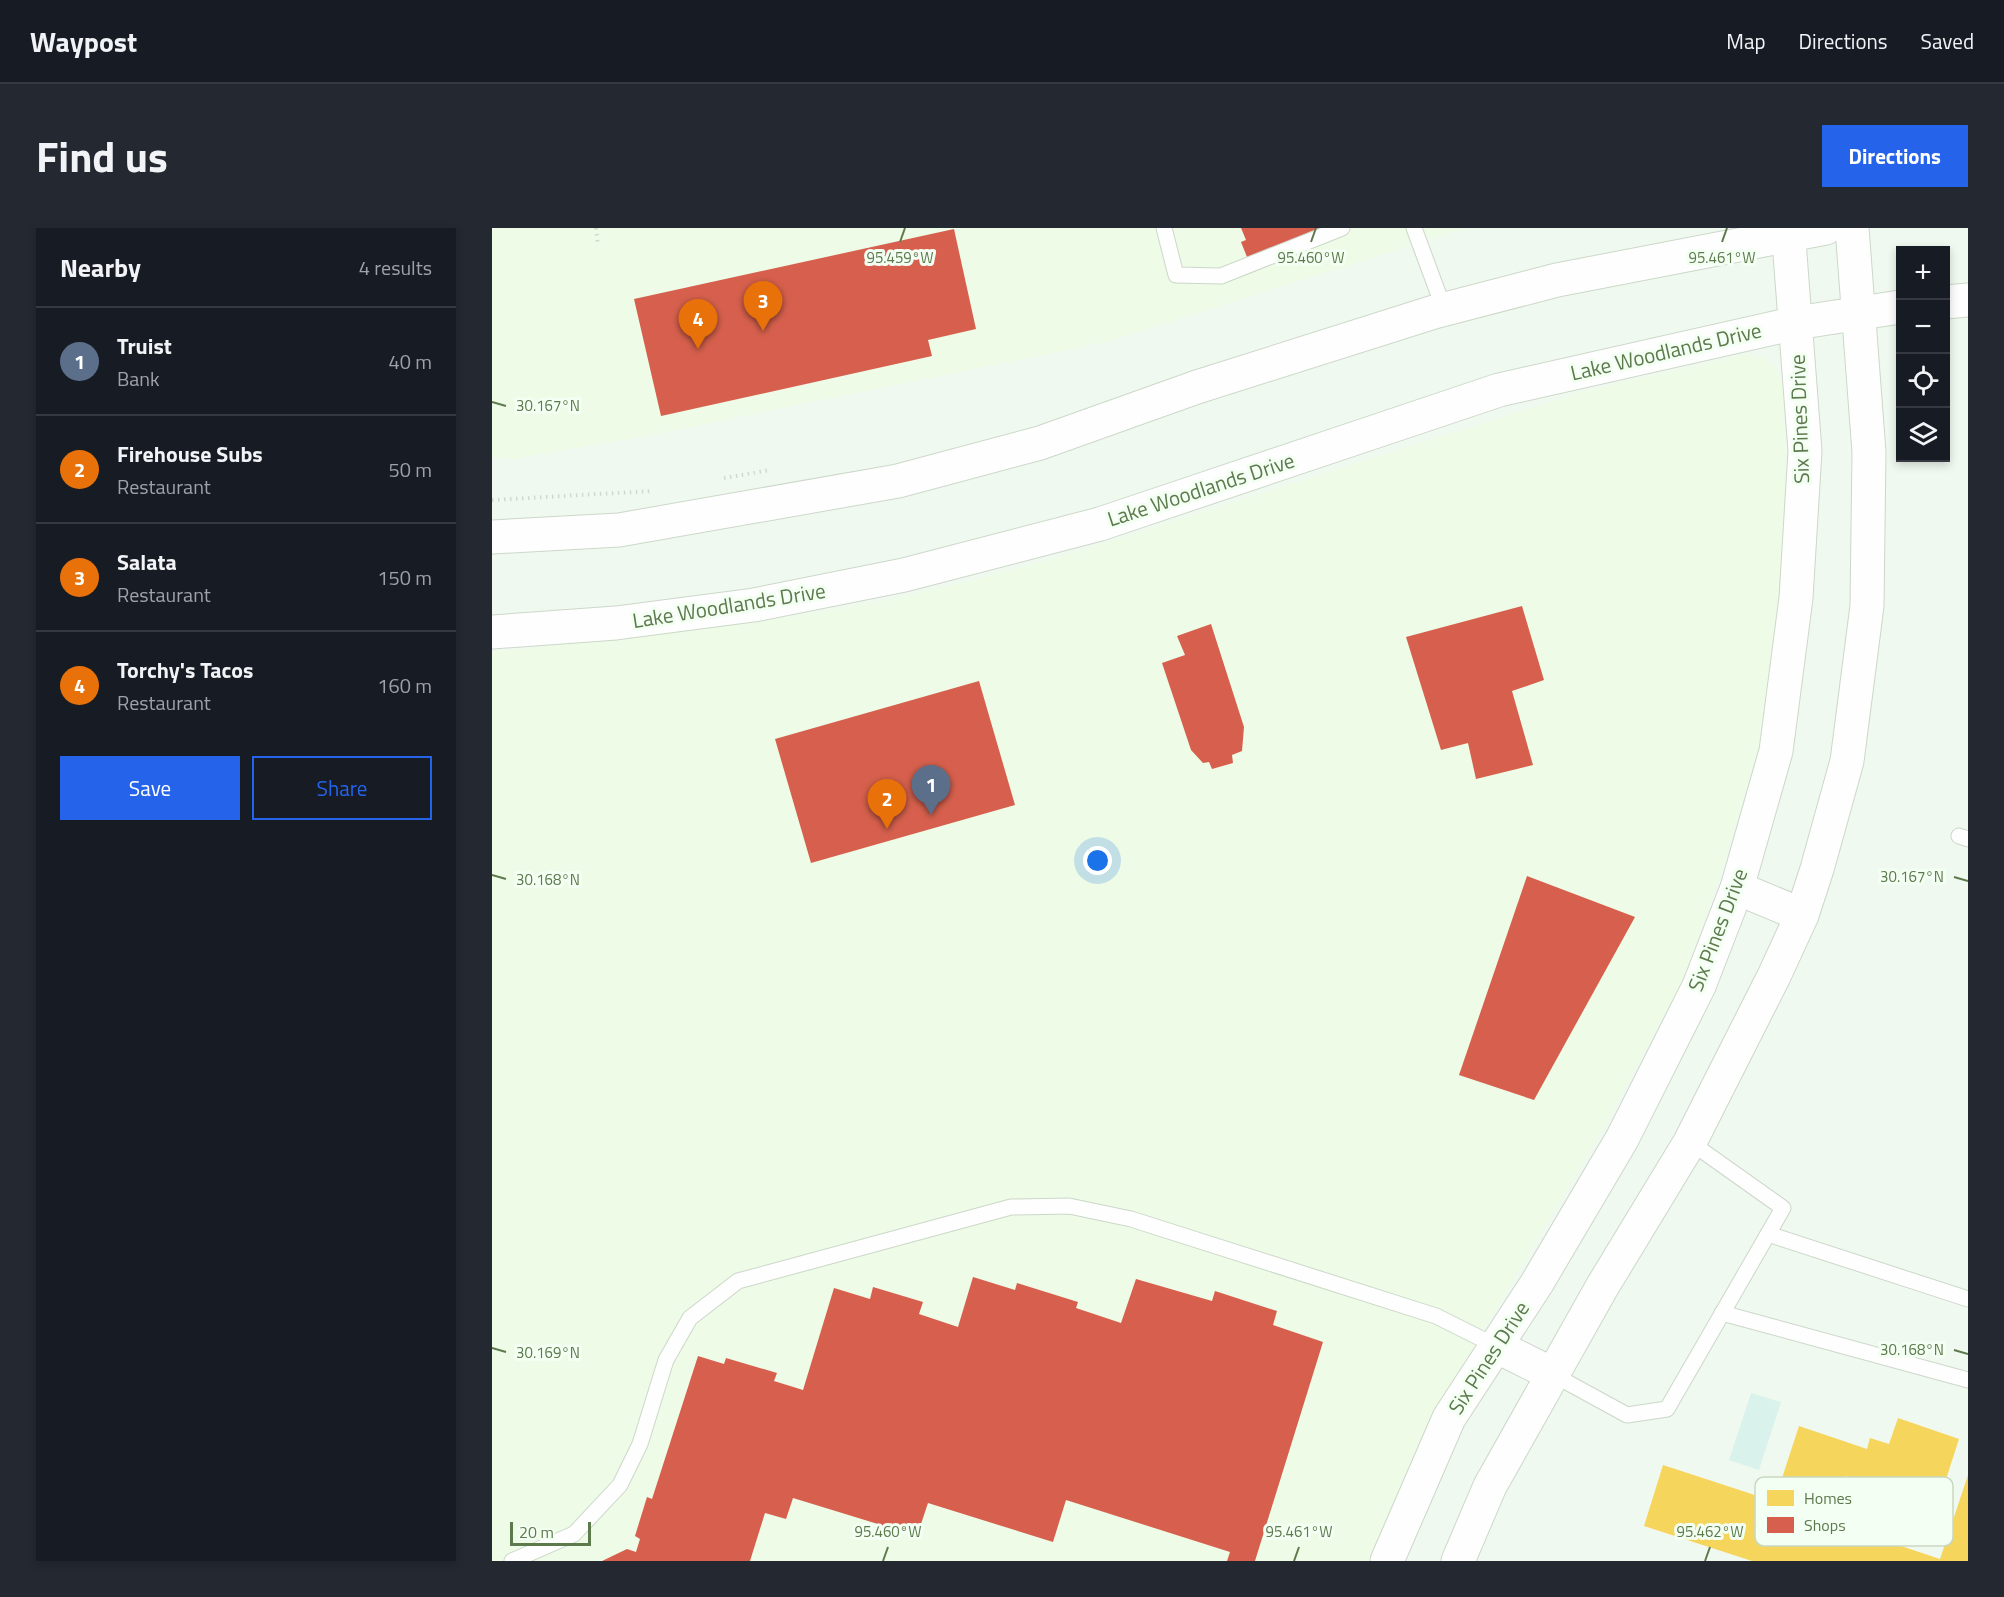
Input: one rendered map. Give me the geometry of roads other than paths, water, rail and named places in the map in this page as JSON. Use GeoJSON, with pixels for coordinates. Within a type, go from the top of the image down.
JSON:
{"type":"FeatureCollection","features":[{"type":"Feature","properties":{"kind":"street"},"geometry":{"type":"LineString","coordinates":[[492,537],[619,530],[898,481],[1040,443],[1197,387],[1444,309],[1557,280],[1787,231],[1826,228]]}},
{"type":"Feature","properties":{"kind":"street"},"geometry":{"type":"LineString","coordinates":[[1458,1561],[1490,1486],[1552,1374],[1690,1142],[1802,915],[1847,760],[1868,606],[1869,452],[1852,228]]}},
{"type":"Feature","properties":{"kind":"street","name":"Six Pines Drive"},"geometry":{"type":"LineString","coordinates":[[1387,1561],[1449,1418],[1537,1283],[1622,1138],[1699,986],[1737,888],[1776,751],[1796,598],[1805,451],[1787,231]]}},
{"type":"Feature","properties":{"kind":"street"},"geometry":{"type":"LineString","coordinates":[[1950,302],[1968,300]]}},
{"type":"Feature","properties":{"kind":"street","name":"Lake Woodlands Drive"},"geometry":{"type":"LineString","coordinates":[[492,633],[616,623],[754,605],[904,575],[1100,524],[1499,390],[1796,323],[1896,307]]}},
{"type":"Feature","properties":{"kind":"street"},"geometry":{"type":"LineString","coordinates":[[1737,888],[1802,915]]}},
{"type":"Feature","properties":{"kind":"street"},"geometry":{"type":"LineString","coordinates":[[1496,1346],[1552,1374]]}},
{"type":"Feature","properties":{"kind":"lane"},"geometry":{"type":"LineString","coordinates":[[1164,228],[1176,275],[1221,276],[1342,228]]}},
{"type":"Feature","properties":{"kind":"lane"},"geometry":{"type":"LineString","coordinates":[[1414,228],[1444,309]]}},
{"type":"Feature","properties":{"kind":"lane"},"geometry":{"type":"LineString","coordinates":[[1552,1374],[1628,1415],[1667,1409],[1783,1208],[1690,1142]]}},
{"type":"Feature","properties":{"kind":"lane"},"geometry":{"type":"LineString","coordinates":[[512,1561],[574,1534],[620,1485],[640,1444],[666,1360],[690,1318],[738,1281],[1011,1207],[1070,1206],[1131,1219],[1436,1316],[1496,1346]]}},
{"type":"Feature","properties":{"kind":"lane"},"geometry":{"type":"LineString","coordinates":[[1768,1234],[1968,1299]]}},
{"type":"Feature","properties":{"kind":"lane"},"geometry":{"type":"LineString","coordinates":[[1722,1313],[1968,1380]]}},
{"type":"Feature","properties":{"kind":"place","name":"Salata"},"geometry":{"type":"Point","coordinates":[763,331]}},
{"type":"Feature","properties":{"kind":"place","name":"Torchy's Tacos"},"geometry":{"type":"Point","coordinates":[698,349]}},
{"type":"Feature","properties":{"kind":"place","name":"Truist"},"geometry":{"type":"Point","coordinates":[931,815]}},
{"type":"Feature","properties":{"kind":"place","name":"Firehouse Subs"},"geometry":{"type":"Point","coordinates":[887,829]}}]}
